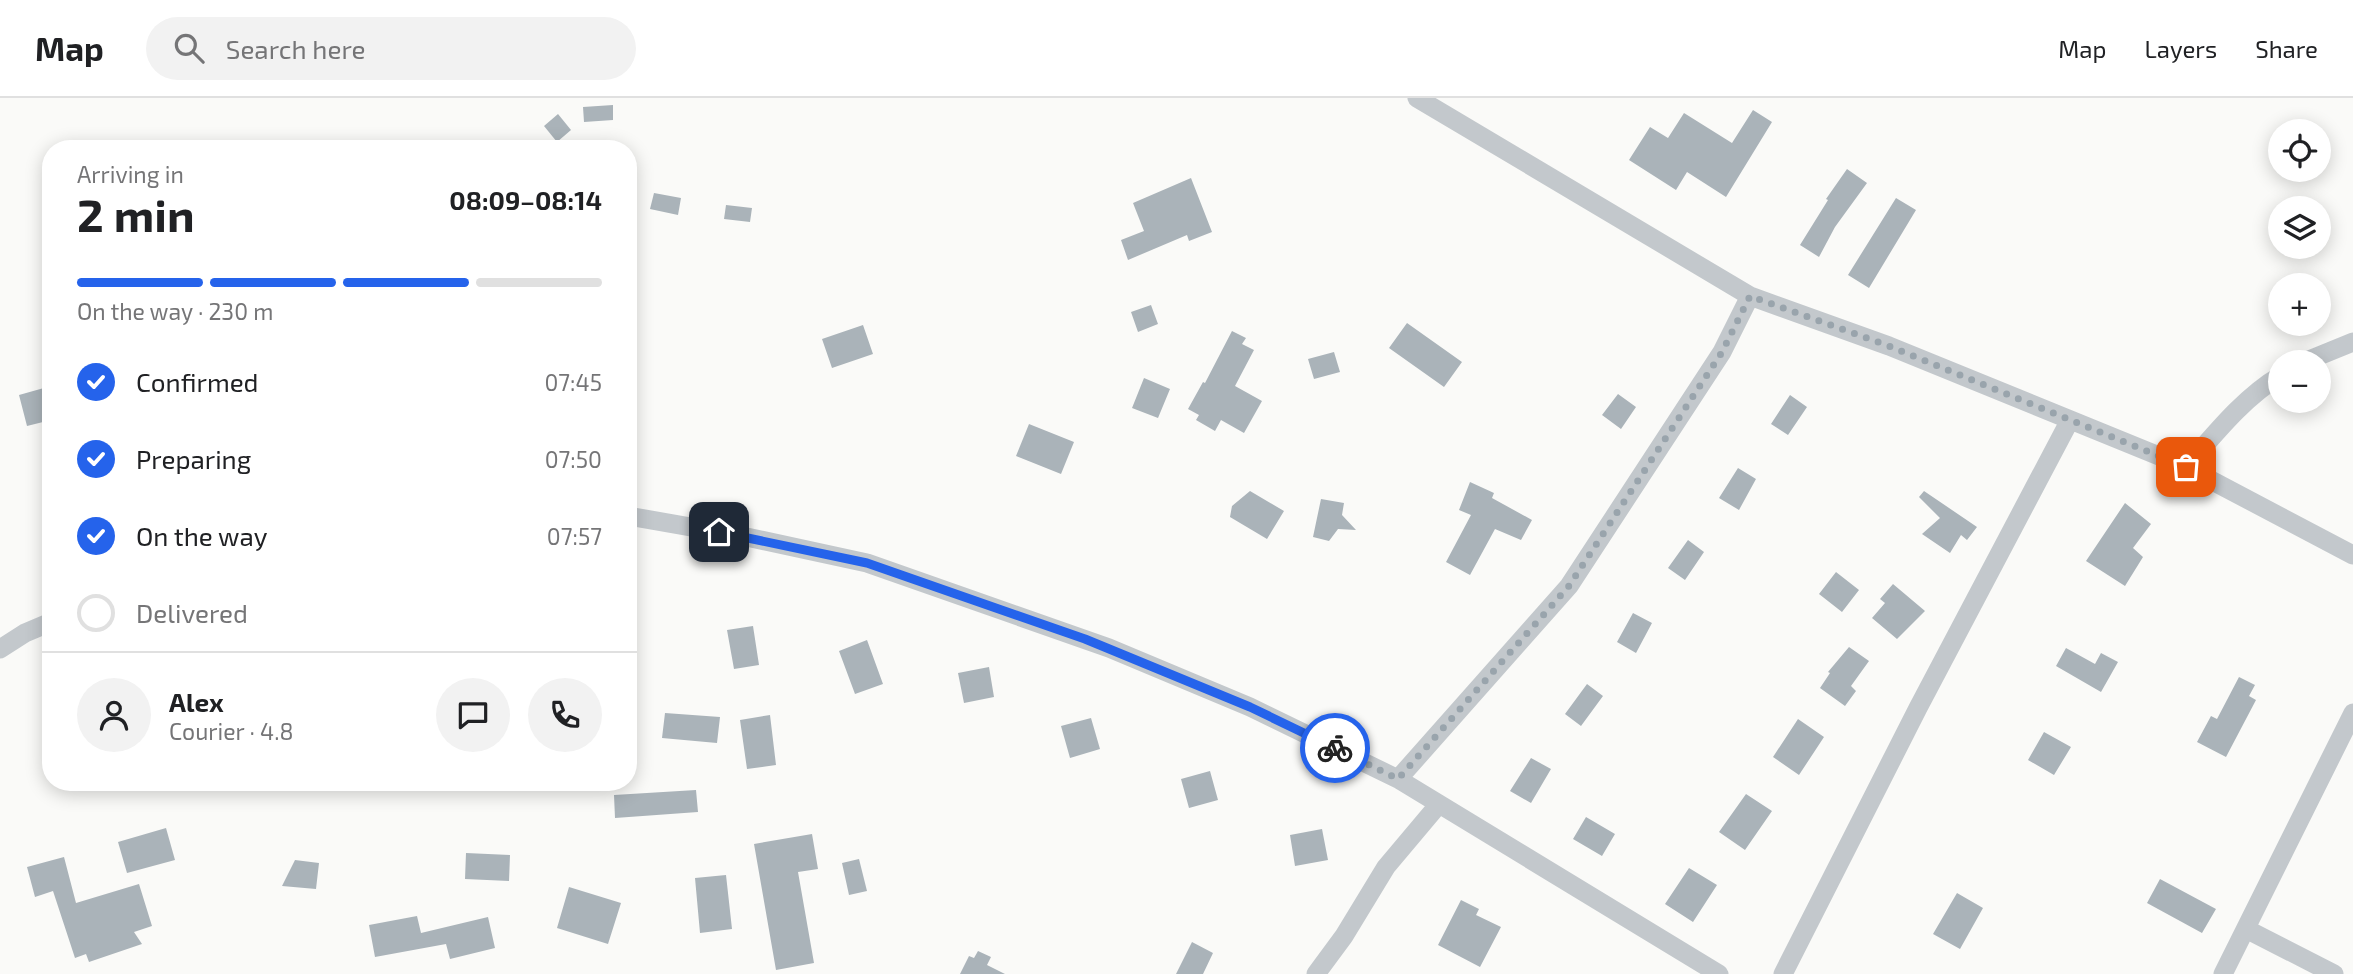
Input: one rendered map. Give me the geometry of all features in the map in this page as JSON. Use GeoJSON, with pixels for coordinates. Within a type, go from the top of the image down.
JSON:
{"type":"FeatureCollection","features":[{"type":"Feature","properties":{"kind":"street"},"geometry":{"type":"LineString","coordinates":[[1417,98],[1750,296],[1889,346],[2186,467],[2353,555]]}},
{"type":"Feature","properties":{"kind":"street"},"geometry":{"type":"LineString","coordinates":[[1398,779],[1569,586],[1722,352],[1750,296]]}},
{"type":"Feature","properties":{"kind":"street"},"geometry":{"type":"LineString","coordinates":[[2331,351],[2353,342]]}},
{"type":"Feature","properties":{"kind":"street"},"geometry":{"type":"LineString","coordinates":[[2186,467],[2268,383]]}},
{"type":"Feature","properties":{"kind":"street"},"geometry":{"type":"LineString","coordinates":[[1783,974],[1924,696],[2070,420]]}},
{"type":"Feature","properties":{"kind":"street"},"geometry":{"type":"LineString","coordinates":[[637,518],[742,536],[867,563],[1109,648],[1250,707],[1398,779],[1719,974]]}},
{"type":"Feature","properties":{"kind":"street"},"geometry":{"type":"LineString","coordinates":[[0,649],[42,626]]}},
{"type":"Feature","properties":{"kind":"street"},"geometry":{"type":"LineString","coordinates":[[2223,974],[2353,713]]}},
{"type":"Feature","properties":{"kind":"street"},"geometry":{"type":"LineString","coordinates":[[1316,974],[1344,936],[1386,867],[1439,804]]}},
{"type":"Feature","properties":{"kind":"street"},"geometry":{"type":"LineString","coordinates":[[2246,929],[2334,974]]}},
{"type":"Feature","properties":{"kind":"building"},"geometry":{"type":"Polygon","coordinates":[[[613,105],[613,120],[584,122],[583,107],[613,105]]]}},
{"type":"Feature","properties":{"kind":"building"},"geometry":{"type":"Polygon","coordinates":[[[1753,110],[1772,122],[1726,197],[1687,172],[1676,190],[1629,160],[1650,127],[1668,138],[1684,113],[1732,143],[1753,110]]]}},
{"type":"Feature","properties":{"kind":"building"},"geometry":{"type":"Polygon","coordinates":[[[558,114],[571,130],[559,140],[555,140],[544,126],[558,114]]]}},
{"type":"Feature","properties":{"kind":"building"},"geometry":{"type":"Polygon","coordinates":[[[1847,169],[1867,183],[1835,227],[1819,257],[1800,245],[1847,169]]]}},
{"type":"Feature","properties":{"kind":"building"},"geometry":{"type":"Polygon","coordinates":[[[1191,178],[1212,232],[1189,241],[1187,235],[1128,260],[1121,240],[1144,231],[1133,203],[1191,178]]]}},
{"type":"Feature","properties":{"kind":"building"},"geometry":{"type":"Polygon","coordinates":[[[654,193],[681,198],[678,215],[650,209],[654,193]]]}},
{"type":"Feature","properties":{"kind":"building"},"geometry":{"type":"Polygon","coordinates":[[[1896,198],[1916,210],[1869,288],[1848,275],[1896,198]]]}},
{"type":"Feature","properties":{"kind":"building"},"geometry":{"type":"Polygon","coordinates":[[[726,205],[752,208],[750,222],[724,219],[726,205]]]}},
{"type":"Feature","properties":{"kind":"building"},"geometry":{"type":"Polygon","coordinates":[[[1151,305],[1158,324],[1138,332],[1131,312],[1151,305]]]}},
{"type":"Feature","properties":{"kind":"building"},"geometry":{"type":"Polygon","coordinates":[[[1407,323],[1462,362],[1444,387],[1389,348],[1407,323]]]}},
{"type":"Feature","properties":{"kind":"building"},"geometry":{"type":"Polygon","coordinates":[[[863,325],[873,354],[832,368],[822,339],[863,325]]]}},
{"type":"Feature","properties":{"kind":"building"},"geometry":{"type":"Polygon","coordinates":[[[1232,331],[1246,338],[1242,344],[1254,350],[1235,386],[1262,401],[1244,433],[1221,420],[1215,431],[1196,420],[1199,415],[1188,409],[1232,331]]]}},
{"type":"Feature","properties":{"kind":"building"},"geometry":{"type":"Polygon","coordinates":[[[1334,352],[1340,372],[1314,379],[1308,359],[1334,352]]]}},
{"type":"Feature","properties":{"kind":"building"},"geometry":{"type":"Polygon","coordinates":[[[1144,378],[1170,389],[1158,418],[1132,408],[1144,378]]]}},
{"type":"Feature","properties":{"kind":"building"},"geometry":{"type":"Polygon","coordinates":[[[42,389],[42,422],[27,426],[19,395],[42,389]]]}},
{"type":"Feature","properties":{"kind":"building"},"geometry":{"type":"Polygon","coordinates":[[[1618,394],[1636,407],[1621,429],[1602,415],[1618,394]]]}},
{"type":"Feature","properties":{"kind":"building"},"geometry":{"type":"Polygon","coordinates":[[[1790,395],[1807,407],[1788,435],[1771,424],[1790,395]]]}},
{"type":"Feature","properties":{"kind":"building"},"geometry":{"type":"Polygon","coordinates":[[[1029,424],[1074,442],[1061,474],[1016,456],[1029,424]]]}},
{"type":"Feature","properties":{"kind":"building"},"geometry":{"type":"Polygon","coordinates":[[[1738,468],[1756,479],[1739,510],[1719,498],[1738,468]]]}},
{"type":"Feature","properties":{"kind":"building"},"geometry":{"type":"Polygon","coordinates":[[[1470,482],[1494,493],[1492,498],[1532,520],[1521,540],[1495,529],[1470,575],[1446,562],[1471,515],[1459,510],[1470,482]]]}},
{"type":"Feature","properties":{"kind":"building"},"geometry":{"type":"Polygon","coordinates":[[[1250,491],[1284,511],[1267,539],[1230,517],[1232,506],[1250,491]]]}},
{"type":"Feature","properties":{"kind":"building"},"geometry":{"type":"Polygon","coordinates":[[[1924,491],[1977,527],[1967,540],[1961,535],[1950,553],[1922,534],[1940,518],[1919,497],[1924,491]]]}},
{"type":"Feature","properties":{"kind":"building"},"geometry":{"type":"Polygon","coordinates":[[[1321,499],[1344,503],[1342,515],[1356,530],[1338,529],[1329,541],[1313,537],[1321,499]]]}},
{"type":"Feature","properties":{"kind":"building"},"geometry":{"type":"Polygon","coordinates":[[[2125,503],[2151,524],[2133,548],[2143,557],[2125,586],[2086,561],[2125,503]]]}},
{"type":"Feature","properties":{"kind":"building"},"geometry":{"type":"Polygon","coordinates":[[[1688,540],[1704,552],[1685,580],[1668,568],[1688,540]]]}},
{"type":"Feature","properties":{"kind":"building"},"geometry":{"type":"Polygon","coordinates":[[[1836,572],[1859,590],[1842,612],[1819,594],[1836,572]]]}},
{"type":"Feature","properties":{"kind":"building"},"geometry":{"type":"Polygon","coordinates":[[[1893,584],[1925,611],[1897,639],[1872,618],[1885,603],[1880,599],[1893,584]]]}},
{"type":"Feature","properties":{"kind":"building"},"geometry":{"type":"Polygon","coordinates":[[[1633,613],[1652,623],[1636,653],[1617,642],[1633,613]]]}},
{"type":"Feature","properties":{"kind":"building"},"geometry":{"type":"Polygon","coordinates":[[[753,626],[759,665],[734,669],[727,630],[753,626]]]}},
{"type":"Feature","properties":{"kind":"building"},"geometry":{"type":"Polygon","coordinates":[[[867,640],[883,684],[855,694],[839,651],[867,640]]]}},
{"type":"Feature","properties":{"kind":"building"},"geometry":{"type":"Polygon","coordinates":[[[1849,647],[1869,661],[1851,686],[1856,691],[1845,706],[1820,688],[1830,673],[1828,672],[1849,647]]]}},
{"type":"Feature","properties":{"kind":"building"},"geometry":{"type":"Polygon","coordinates":[[[2066,648],[2095,664],[2101,653],[2118,662],[2101,692],[2056,666],[2066,648]]]}},
{"type":"Feature","properties":{"kind":"building"},"geometry":{"type":"Polygon","coordinates":[[[989,667],[994,697],[964,703],[958,673],[989,667]]]}},
{"type":"Feature","properties":{"kind":"building"},"geometry":{"type":"Polygon","coordinates":[[[2239,677],[2255,685],[2249,696],[2256,700],[2226,757],[2197,742],[2211,716],[2217,719],[2239,677]]]}},
{"type":"Feature","properties":{"kind":"building"},"geometry":{"type":"Polygon","coordinates":[[[1587,684],[1603,696],[1581,726],[1565,714],[1587,684]]]}},
{"type":"Feature","properties":{"kind":"building"},"geometry":{"type":"Polygon","coordinates":[[[665,713],[720,717],[717,743],[662,738],[665,713]]]}},
{"type":"Feature","properties":{"kind":"building"},"geometry":{"type":"Polygon","coordinates":[[[770,715],[776,765],[747,769],[740,720],[770,715]]]}},
{"type":"Feature","properties":{"kind":"building"},"geometry":{"type":"Polygon","coordinates":[[[1091,718],[1100,749],[1070,758],[1061,726],[1091,718]]]}},
{"type":"Feature","properties":{"kind":"building"},"geometry":{"type":"Polygon","coordinates":[[[1798,719],[1824,737],[1799,775],[1773,757],[1798,719]]]}},
{"type":"Feature","properties":{"kind":"building"},"geometry":{"type":"Polygon","coordinates":[[[2044,732],[2071,747],[2054,775],[2028,760],[2044,732]]]}},
{"type":"Feature","properties":{"kind":"building"},"geometry":{"type":"Polygon","coordinates":[[[1531,758],[1551,769],[1531,803],[1510,791],[1531,758]]]}},
{"type":"Feature","properties":{"kind":"building"},"geometry":{"type":"Polygon","coordinates":[[[1210,771],[1218,800],[1189,808],[1181,779],[1210,771]]]}},
{"type":"Feature","properties":{"kind":"building"},"geometry":{"type":"Polygon","coordinates":[[[696,790],[698,812],[615,818],[614,795],[696,790]]]}},
{"type":"Feature","properties":{"kind":"building"},"geometry":{"type":"Polygon","coordinates":[[[1746,794],[1772,811],[1745,850],[1719,832],[1746,794]]]}},
{"type":"Feature","properties":{"kind":"building"},"geometry":{"type":"Polygon","coordinates":[[[1586,817],[1615,834],[1602,856],[1573,839],[1586,817]]]}},
{"type":"Feature","properties":{"kind":"building"},"geometry":{"type":"Polygon","coordinates":[[[166,828],[175,860],[127,873],[118,842],[166,828]]]}},
{"type":"Feature","properties":{"kind":"building"},"geometry":{"type":"Polygon","coordinates":[[[1322,829],[1328,860],[1295,866],[1290,835],[1322,829]]]}},
{"type":"Feature","properties":{"kind":"building"},"geometry":{"type":"Polygon","coordinates":[[[812,834],[818,869],[798,872],[814,963],[776,970],[754,844],[812,834]]]}},
{"type":"Feature","properties":{"kind":"building"},"geometry":{"type":"Polygon","coordinates":[[[466,853],[510,855],[509,881],[465,879],[466,853]]]}},
{"type":"Feature","properties":{"kind":"building"},"geometry":{"type":"Polygon","coordinates":[[[64,857],[76,903],[139,884],[152,926],[134,932],[142,944],[89,962],[86,954],[75,958],[53,891],[35,897],[27,867],[64,857]]]}},
{"type":"Feature","properties":{"kind":"building"},"geometry":{"type":"Polygon","coordinates":[[[859,859],[867,891],[849,895],[842,863],[859,859]]]}},
{"type":"Feature","properties":{"kind":"building"},"geometry":{"type":"Polygon","coordinates":[[[295,860],[319,863],[316,889],[282,886],[295,860]]]}},
{"type":"Feature","properties":{"kind":"building"},"geometry":{"type":"Polygon","coordinates":[[[1689,868],[1717,885],[1693,922],[1665,904],[1689,868]]]}},
{"type":"Feature","properties":{"kind":"building"},"geometry":{"type":"Polygon","coordinates":[[[726,875],[732,929],[700,933],[695,878],[726,875]]]}},
{"type":"Feature","properties":{"kind":"building"},"geometry":{"type":"Polygon","coordinates":[[[2160,879],[2216,909],[2202,933],[2147,903],[2160,879]]]}},
{"type":"Feature","properties":{"kind":"building"},"geometry":{"type":"Polygon","coordinates":[[[569,887],[621,903],[608,944],[557,928],[569,887]]]}},
{"type":"Feature","properties":{"kind":"building"},"geometry":{"type":"Polygon","coordinates":[[[1957,893],[1983,908],[1960,949],[1933,934],[1957,893]]]}},
{"type":"Feature","properties":{"kind":"building"},"geometry":{"type":"Polygon","coordinates":[[[1461,900],[1479,909],[1476,915],[1501,927],[1480,967],[1438,945],[1461,900]]]}},
{"type":"Feature","properties":{"kind":"building"},"geometry":{"type":"Polygon","coordinates":[[[417,916],[421,933],[488,917],[495,948],[450,959],[446,944],[375,957],[369,925],[417,916]]]}},
{"type":"Feature","properties":{"kind":"building"},"geometry":{"type":"Polygon","coordinates":[[[1192,942],[1213,953],[1203,974],[1176,974],[1192,942]]]}},
{"type":"Feature","properties":{"kind":"building"},"geometry":{"type":"Polygon","coordinates":[[[978,951],[991,957],[987,965],[1005,974],[960,974],[969,956],[974,958],[978,951]]]}},
{"type":"Feature","properties":{"kind":"way so far"},"geometry":{"type":"LineString","coordinates":[[1335,748],[1398,779],[1569,586],[1722,352],[1750,296],[1889,346],[2186,467]]}},
{"type":"Feature","properties":{"kind":"route"},"geometry":{"type":"LineString","coordinates":[[719,532],[867,563],[1085,639],[1250,707],[1335,748]]}}]}
